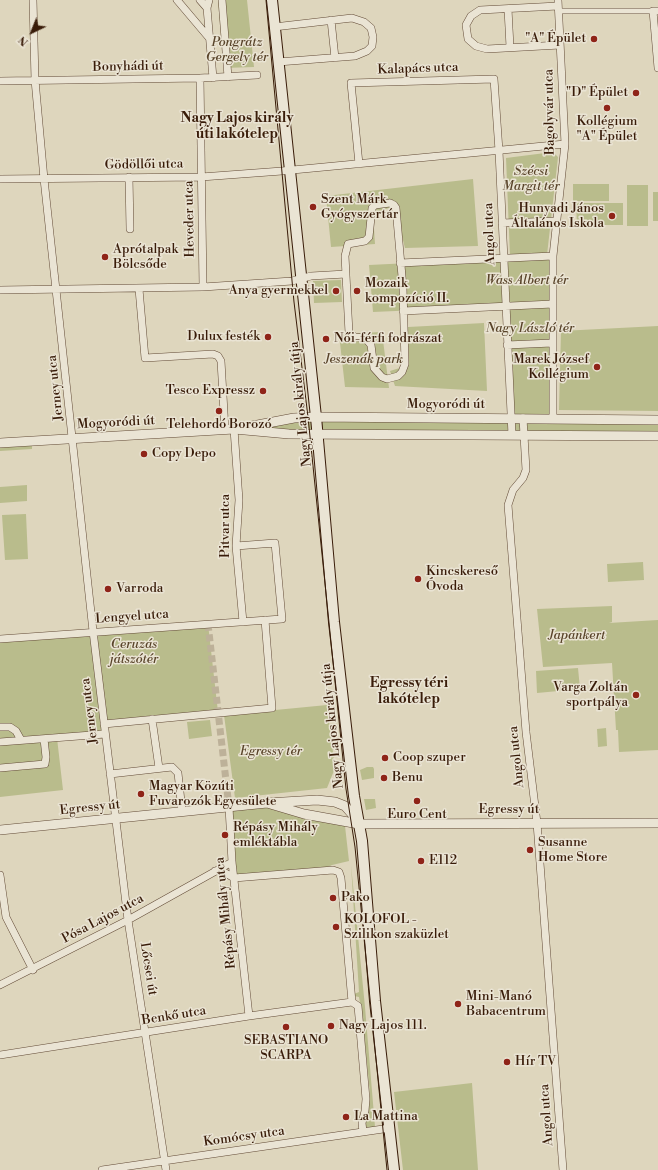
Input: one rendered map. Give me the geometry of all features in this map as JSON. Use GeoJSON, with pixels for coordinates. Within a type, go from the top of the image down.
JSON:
{"type":"FeatureCollection","features":[{"type":"Feature","properties":{"kind":"main road","name":"Nagy Lajos király útja"},"geometry":{"type":"LineString","coordinates":[[272,0],[288,170],[316,417],[336,638],[354,796],[359,824],[375,1001],[394,1170]]}},
{"type":"Feature","properties":{"kind":"street","name":"Jerney utca"},"geometry":{"type":"LineString","coordinates":[[33,0],[35,80],[44,179],[93,632],[115,818]]}},
{"type":"Feature","properties":{"kind":"street"},"geometry":{"type":"LineString","coordinates":[[177,0],[210,39]]}},
{"type":"Feature","properties":{"kind":"street"},"geometry":{"type":"LineString","coordinates":[[200,0],[208,8]]}},
{"type":"Feature","properties":{"kind":"street"},"geometry":{"type":"LineString","coordinates":[[209,0],[208,8],[213,78]]}},
{"type":"Feature","properties":{"kind":"street"},"geometry":{"type":"LineString","coordinates":[[222,0],[228,77]]}},
{"type":"Feature","properties":{"kind":"street"},"geometry":{"type":"LineString","coordinates":[[560,45],[487,49],[476,46],[468,40],[466,25],[471,16],[480,10],[558,6],[628,11],[656,11],[658,68]]}},
{"type":"Feature","properties":{"kind":"street","name":"Bagolyvár utca"},"geometry":{"type":"LineString","coordinates":[[553,419],[552,256],[565,144],[558,6]]}},
{"type":"Feature","properties":{"kind":"street"},"geometry":{"type":"LineString","coordinates":[[508,9],[510,47]]}},
{"type":"Feature","properties":{"kind":"street"},"geometry":{"type":"LineString","coordinates":[[628,11],[628,18]]}},
{"type":"Feature","properties":{"kind":"street"},"geometry":{"type":"LineString","coordinates":[[274,27],[332,20],[359,19],[370,28],[373,37],[372,46],[360,55],[278,62]]}},
{"type":"Feature","properties":{"kind":"street"},"geometry":{"type":"LineString","coordinates":[[332,20],[335,58]]}},
{"type":"Feature","properties":{"kind":"street","name":"Bonyhádi út"},"geometry":{"type":"LineString","coordinates":[[0,81],[213,78],[257,75]]}},
{"type":"Feature","properties":{"kind":"street","name":"Heveder utca"},"geometry":{"type":"LineString","coordinates":[[200,78],[203,287]]}},
{"type":"Feature","properties":{"kind":"street","name":"Kalapács utca"},"geometry":{"type":"LineString","coordinates":[[359,164],[351,83],[494,79],[499,151]]}},
{"type":"Feature","properties":{"kind":"street"},"geometry":{"type":"LineString","coordinates":[[288,170],[565,144]]}},
{"type":"Feature","properties":{"kind":"street","name":"Angol utca"},"geometry":{"type":"LineString","coordinates":[[499,151],[512,436]]}},
{"type":"Feature","properties":{"kind":"street","name":"Gödöllői utca"},"geometry":{"type":"LineString","coordinates":[[0,179],[201,177],[288,170]]}},
{"type":"Feature","properties":{"kind":"street"},"geometry":{"type":"LineString","coordinates":[[129,177],[130,229]]}},
{"type":"Feature","properties":{"kind":"street"},"geometry":{"type":"LineString","coordinates":[[390,203],[396,208],[400,263],[404,367],[398,376],[388,379],[382,377],[374,368],[371,345],[365,338],[355,337],[349,333],[345,256],[348,244],[365,241],[369,237],[372,208],[376,205],[390,203]]}},
{"type":"Feature","properties":{"kind":"street"},"geometry":{"type":"LineString","coordinates":[[502,223],[556,221]]}},
{"type":"Feature","properties":{"kind":"street"},"geometry":{"type":"LineString","coordinates":[[400,263],[552,256]]}},
{"type":"Feature","properties":{"kind":"street"},"geometry":{"type":"LineString","coordinates":[[0,290],[203,287],[292,281],[311,276],[346,274]]}},
{"type":"Feature","properties":{"kind":"street","name":"Pitvar utca"},"geometry":{"type":"LineString","coordinates":[[139,289],[145,358],[213,354],[218,356],[222,361],[239,500],[236,546],[243,622]]}},
{"type":"Feature","properties":{"kind":"street"},"geometry":{"type":"LineString","coordinates":[[403,311],[553,304]]}},
{"type":"Feature","properties":{"kind":"street"},"geometry":{"type":"LineString","coordinates":[[507,345],[552,343]]}},
{"type":"Feature","properties":{"kind":"street","name":"Mogyoródi út"},"geometry":{"type":"LineString","coordinates":[[230,430],[294,418],[316,417],[658,420]]}},
{"type":"Feature","properties":{"kind":"street","name":"Angol utca"},"geometry":{"type":"LineString","coordinates":[[523,418],[526,470],[523,478],[513,490],[508,505],[526,732],[537,823],[563,1170]]}},
{"type":"Feature","properties":{"kind":"street","name":"Mogyoródi út"},"geometry":{"type":"LineString","coordinates":[[0,443],[230,430],[289,434],[658,436]]}},
{"type":"Feature","properties":{"kind":"street"},"geometry":{"type":"LineString","coordinates":[[104,724],[272,708],[265,620],[282,619],[275,543],[236,546]]}},
{"type":"Feature","properties":{"kind":"street","name":"Lengyel utca"},"geometry":{"type":"LineString","coordinates":[[0,639],[265,620]]}},
{"type":"Feature","properties":{"kind":"street"},"geometry":{"type":"LineString","coordinates":[[152,719],[159,768]]}},
{"type":"Feature","properties":{"kind":"street"},"geometry":{"type":"LineString","coordinates":[[0,727],[10,727],[16,731],[21,740]]}},
{"type":"Feature","properties":{"kind":"street"},"geometry":{"type":"LineString","coordinates":[[0,742],[105,734]]}},
{"type":"Feature","properties":{"kind":"street"},"geometry":{"type":"LineString","coordinates":[[0,768],[45,764],[46,758],[44,739]]}},
{"type":"Feature","properties":{"kind":"street"},"geometry":{"type":"LineString","coordinates":[[110,774],[172,767],[178,773],[182,811]]}},
{"type":"Feature","properties":{"kind":"street"},"geometry":{"type":"LineString","coordinates":[[303,800],[298,803],[298,808],[304,814]]}},
{"type":"Feature","properties":{"kind":"street","name":"Egressy út"},"geometry":{"type":"LineString","coordinates":[[0,830],[303,800],[324,800],[345,806],[359,824]]}},
{"type":"Feature","properties":{"kind":"street","name":"Egressy út"},"geometry":{"type":"LineString","coordinates":[[267,803],[304,814],[359,824],[658,823]]}},
{"type":"Feature","properties":{"kind":"street","name":"Répásy Mihály utca"},"geometry":{"type":"LineString","coordinates":[[229,807],[232,862],[249,1016]]}},
{"type":"Feature","properties":{"kind":"street","name":"Lőcsei út"},"geometry":{"type":"LineString","coordinates":[[115,818],[128,920],[166,1170]]}},
{"type":"Feature","properties":{"kind":"street","name":"Pósa Lajos utca"},"geometry":{"type":"LineString","coordinates":[[0,985],[128,920],[232,862]]}},
{"type":"Feature","properties":{"kind":"street"},"geometry":{"type":"LineString","coordinates":[[215,871],[222,871],[234,878],[333,870],[336,870],[340,875],[352,1002],[358,1006],[366,1099],[362,1123],[363,1132]]}},
{"type":"Feature","properties":{"kind":"street"},"geometry":{"type":"LineString","coordinates":[[0,875],[3,918],[32,970]]}},
{"type":"Feature","properties":{"kind":"street","name":"Benkő utca"},"geometry":{"type":"LineString","coordinates":[[0,1055],[249,1016],[352,1002]]}},
{"type":"Feature","properties":{"kind":"street","name":"Komócsy utca"},"geometry":{"type":"LineString","coordinates":[[102,1170],[390,1128]]}},
{"type":"Feature","properties":{"kind":"green space","name":"Pongrátz Gergely tér"},"geometry":{"type":"Polygon","coordinates":[[[218,0],[247,0],[254,67],[224,68],[218,0]]]}},
{"type":"Feature","properties":{"kind":"green space","name":"Szécsi Margit tér"},"geometry":{"type":"Polygon","coordinates":[[[553,152],[558,157],[547,255],[510,256],[506,158],[553,152]]]}},
{"type":"Feature","properties":{"kind":"green space"},"geometry":{"type":"Polygon","coordinates":[[[473,179],[478,246],[405,248],[394,206],[373,214],[375,244],[331,247],[326,196],[473,179]]]}},
{"type":"Feature","properties":{"kind":"green space"},"geometry":{"type":"Polygon","coordinates":[[[573,184],[609,184],[609,201],[573,201],[573,184]]]}},
{"type":"Feature","properties":{"kind":"green space"},"geometry":{"type":"Polygon","coordinates":[[[627,185],[648,185],[648,226],[627,226],[627,185]]]}},
{"type":"Feature","properties":{"kind":"green space"},"geometry":{"type":"Polygon","coordinates":[[[653,192],[658,192],[658,221],[653,221],[653,192]]]}},
{"type":"Feature","properties":{"kind":"green space"},"geometry":{"type":"Polygon","coordinates":[[[576,203],[623,203],[623,225],[577,225],[576,203]]]}},
{"type":"Feature","properties":{"kind":"green space","name":"Wass Albert tér"},"geometry":{"type":"Polygon","coordinates":[[[553,256],[553,304],[373,312],[369,265],[553,256]]]}},
{"type":"Feature","properties":{"kind":"green space"},"geometry":{"type":"Polygon","coordinates":[[[341,280],[342,302],[314,303],[313,281],[341,280]]]}},
{"type":"Feature","properties":{"kind":"green space","name":"Nagy László tér"},"geometry":{"type":"Polygon","coordinates":[[[551,306],[551,416],[512,416],[508,308],[551,306]]]}},
{"type":"Feature","properties":{"kind":"green space"},"geometry":{"type":"Polygon","coordinates":[[[484,323],[487,391],[395,386],[390,371],[409,365],[408,327],[484,323]]]}},
{"type":"Feature","properties":{"kind":"green space"},"geometry":{"type":"Polygon","coordinates":[[[658,326],[658,411],[559,410],[561,331],[658,326]]]}},
{"type":"Feature","properties":{"kind":"green space","name":"Jeszenák park"},"geometry":{"type":"Polygon","coordinates":[[[382,332],[389,388],[345,387],[339,334],[382,332]]]}},
{"type":"Feature","properties":{"kind":"green space"},"geometry":{"type":"Polygon","coordinates":[[[294,418],[658,420],[658,436],[234,429],[294,418]]]}},
{"type":"Feature","properties":{"kind":"green space"},"geometry":{"type":"Polygon","coordinates":[[[32,443],[32,449],[0,451],[0,445],[32,443]]]}},
{"type":"Feature","properties":{"kind":"green space"},"geometry":{"type":"Polygon","coordinates":[[[27,485],[27,501],[0,503],[0,487],[27,485]]]}},
{"type":"Feature","properties":{"kind":"green space"},"geometry":{"type":"Polygon","coordinates":[[[26,514],[28,559],[5,560],[2,515],[26,514]]]}},
{"type":"Feature","properties":{"kind":"green space"},"geometry":{"type":"Polygon","coordinates":[[[643,562],[644,580],[608,582],[607,564],[643,562]]]}},
{"type":"Feature","properties":{"kind":"green space","name":"Japánkert"},"geometry":{"type":"Polygon","coordinates":[[[612,606],[612,622],[609,623],[658,620],[658,750],[619,752],[618,730],[616,730],[612,663],[543,667],[537,609],[612,606]]]}},
{"type":"Feature","properties":{"kind":"green space","name":"Ceruzás játszótér"},"geometry":{"type":"Polygon","coordinates":[[[208,624],[218,712],[104,724],[105,734],[57,738],[63,790],[0,797],[0,639],[208,624]]]}},
{"type":"Feature","properties":{"kind":"green space"},"geometry":{"type":"Polygon","coordinates":[[[578,668],[580,689],[537,693],[536,671],[578,668]]]}},
{"type":"Feature","properties":{"kind":"green space","name":"Egressy tér"},"geometry":{"type":"Polygon","coordinates":[[[327,705],[335,768],[327,788],[235,798],[224,715],[327,705]]]}},
{"type":"Feature","properties":{"kind":"green space"},"geometry":{"type":"Polygon","coordinates":[[[210,720],[212,736],[189,739],[187,722],[210,720]]]}},
{"type":"Feature","properties":{"kind":"green space"},"geometry":{"type":"Polygon","coordinates":[[[606,728],[607,746],[598,747],[597,729],[606,728]]]}},
{"type":"Feature","properties":{"kind":"green space"},"geometry":{"type":"Polygon","coordinates":[[[367,767],[373,767],[374,778],[362,780],[360,770],[367,767]]]}},
{"type":"Feature","properties":{"kind":"green space"},"geometry":{"type":"Polygon","coordinates":[[[364,799],[375,799],[376,808],[366,810],[364,799]]]}},
{"type":"Feature","properties":{"kind":"green space"},"geometry":{"type":"Polygon","coordinates":[[[270,807],[345,826],[349,861],[332,865],[320,871],[234,878],[226,811],[270,807]]]}},
{"type":"Feature","properties":{"kind":"green space"},"geometry":{"type":"Polygon","coordinates":[[[351,865],[375,1127],[365,1128],[364,1126],[368,1113],[370,1094],[362,1014],[359,997],[354,996],[354,994],[359,992],[351,865]]]}},
{"type":"Feature","properties":{"kind":"green space"},"geometry":{"type":"Polygon","coordinates":[[[472,1083],[478,1170],[403,1170],[394,1092],[472,1083]]]}},
{"type":"Feature","properties":{"kind":"tunnel"},"geometry":{"type":"LineString","coordinates":[[208,624],[229,807]]}},
{"type":"Feature","properties":{"kind":"tram line"},"geometry":{"type":"LineString","coordinates":[[266,0],[294,302],[308,417],[346,789],[355,847],[387,1170]]}},
{"type":"Feature","properties":{"kind":"place","name":"\"A\" Épület"},"geometry":{"type":"Point","coordinates":[594,39]}},
{"type":"Feature","properties":{"kind":"place","name":"\"D\" Épület"},"geometry":{"type":"Point","coordinates":[636,93]}},
{"type":"Feature","properties":{"kind":"place","name":"Kollégium \"A\" Épület"},"geometry":{"type":"Point","coordinates":[607,108]}},
{"type":"Feature","properties":{"kind":"place","name":"Szent Márk Gyógyszertár"},"geometry":{"type":"Point","coordinates":[313,207]}},
{"type":"Feature","properties":{"kind":"place","name":"Hunyadi János Általános Iskola"},"geometry":{"type":"Point","coordinates":[612,216]}},
{"type":"Feature","properties":{"kind":"place","name":"Aprótalpak Bölcsőde"},"geometry":{"type":"Point","coordinates":[105,257]}},
{"type":"Feature","properties":{"kind":"place","name":"Anya gyermekkel"},"geometry":{"type":"Point","coordinates":[336,291]}},
{"type":"Feature","properties":{"kind":"place","name":"Mozaik kompozíció II."},"geometry":{"type":"Point","coordinates":[357,291]}},
{"type":"Feature","properties":{"kind":"place","name":"Dulux festék"},"geometry":{"type":"Point","coordinates":[268,337]}},
{"type":"Feature","properties":{"kind":"place","name":"Női-férfi fodrászat"},"geometry":{"type":"Point","coordinates":[326,339]}},
{"type":"Feature","properties":{"kind":"place","name":"Marek József Kollégium"},"geometry":{"type":"Point","coordinates":[597,367]}},
{"type":"Feature","properties":{"kind":"place","name":"Tesco Expressz"},"geometry":{"type":"Point","coordinates":[263,391]}},
{"type":"Feature","properties":{"kind":"place","name":"Telehordó Borozó"},"geometry":{"type":"Point","coordinates":[219,411]}},
{"type":"Feature","properties":{"kind":"place","name":"Copy Depo"},"geometry":{"type":"Point","coordinates":[144,454]}},
{"type":"Feature","properties":{"kind":"place","name":"Kincskereső Óvoda"},"geometry":{"type":"Point","coordinates":[418,579]}},
{"type":"Feature","properties":{"kind":"place","name":"Varroda"},"geometry":{"type":"Point","coordinates":[108,589]}},
{"type":"Feature","properties":{"kind":"place","name":"Varga Zoltán sportpálya"},"geometry":{"type":"Point","coordinates":[636,695]}},
{"type":"Feature","properties":{"kind":"place","name":"Coop szuper"},"geometry":{"type":"Point","coordinates":[385,758]}},
{"type":"Feature","properties":{"kind":"place","name":"Benu"},"geometry":{"type":"Point","coordinates":[384,778]}},
{"type":"Feature","properties":{"kind":"place","name":"Magyar Közúti Fuvarozók Egyesülete"},"geometry":{"type":"Point","coordinates":[141,794]}},
{"type":"Feature","properties":{"kind":"place","name":"Euro Cent"},"geometry":{"type":"Point","coordinates":[417,801]}},
{"type":"Feature","properties":{"kind":"place","name":"Répásy Mihály emléktábla"},"geometry":{"type":"Point","coordinates":[225,835]}},
{"type":"Feature","properties":{"kind":"place","name":"Susanne Home Store"},"geometry":{"type":"Point","coordinates":[530,850]}},
{"type":"Feature","properties":{"kind":"place","name":"E112"},"geometry":{"type":"Point","coordinates":[421,861]}},
{"type":"Feature","properties":{"kind":"place","name":"Pako"},"geometry":{"type":"Point","coordinates":[333,898]}},
{"type":"Feature","properties":{"kind":"place","name":"KOLOFOL - Szilikon szaküzlet"},"geometry":{"type":"Point","coordinates":[336,927]}},
{"type":"Feature","properties":{"kind":"place","name":"Mini-Manó Babacentrum"},"geometry":{"type":"Point","coordinates":[458,1004]}},
{"type":"Feature","properties":{"kind":"place","name":"Nagy Lajos 111."},"geometry":{"type":"Point","coordinates":[331,1026]}},
{"type":"Feature","properties":{"kind":"place","name":"SEBASTIANO SCARPA"},"geometry":{"type":"Point","coordinates":[286,1027]}},
{"type":"Feature","properties":{"kind":"place","name":"Hír TV"},"geometry":{"type":"Point","coordinates":[507,1062]}},
{"type":"Feature","properties":{"kind":"place","name":"La Mattina"},"geometry":{"type":"Point","coordinates":[346,1117]}},
{"type":"Feature","properties":{"kind":"district","name":"Nagy Lajos király úti lakótelep"},"geometry":{"type":"Point","coordinates":[237,128]}},
{"type":"Feature","properties":{"kind":"district","name":"Egressy téri lakótelep"},"geometry":{"type":"Point","coordinates":[409,692]}}]}
